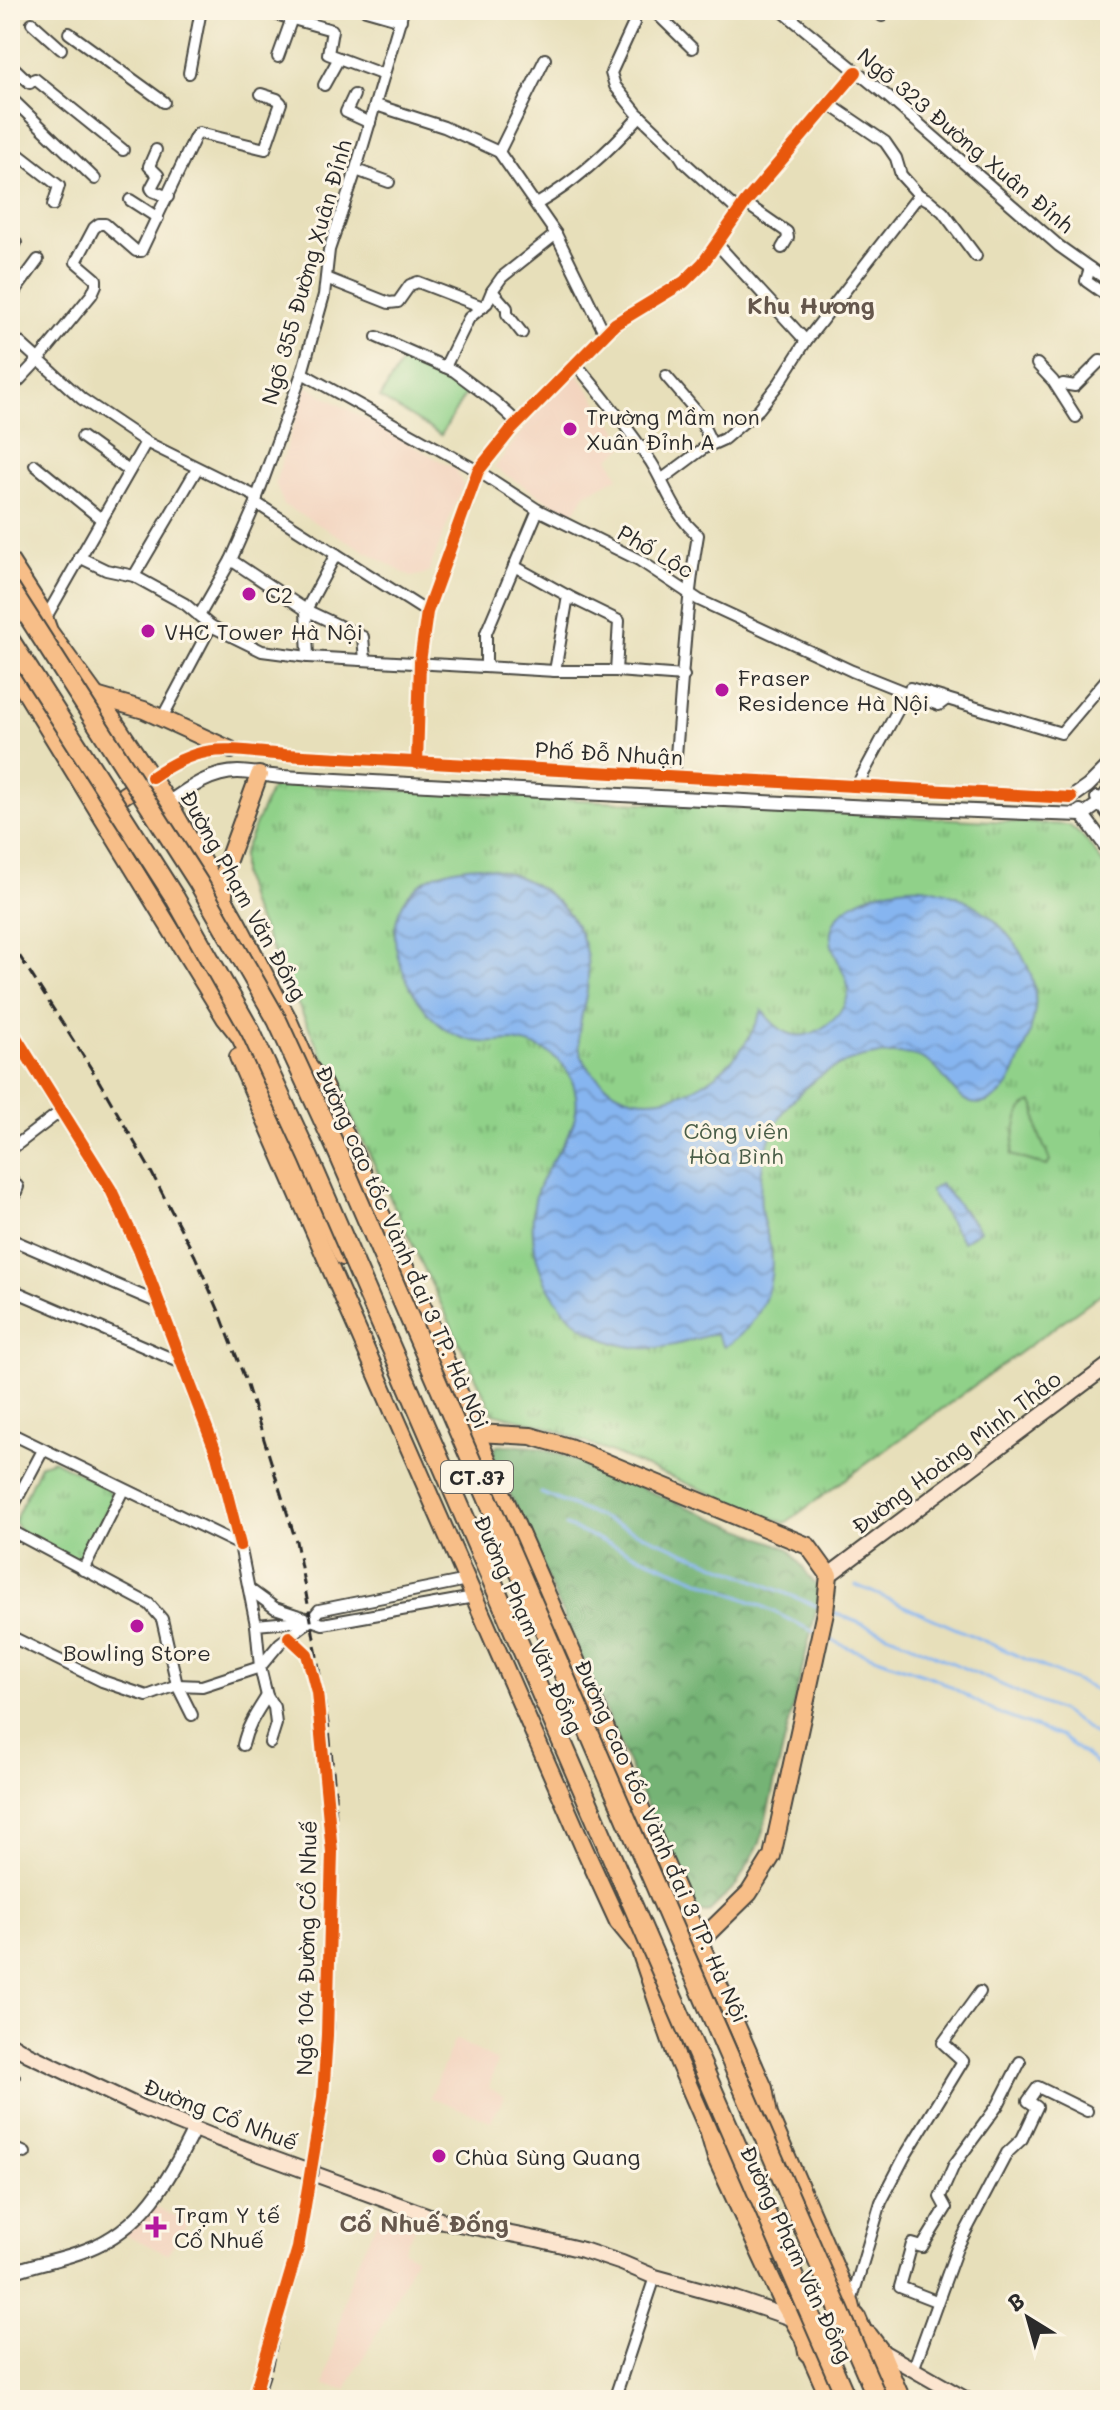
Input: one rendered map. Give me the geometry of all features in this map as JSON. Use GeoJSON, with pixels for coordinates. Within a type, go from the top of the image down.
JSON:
{"type":"FeatureCollection","features":[{"type":"Feature","properties":{"kind":"highway","name":"Đường cao tốc Vành đai 3 TP. Hà Nội"},"geometry":{"type":"LineString","coordinates":[[10,585],[198,882],[277,1020],[335,1146],[880,2400]]}},
{"type":"Feature","properties":{"kind":"highway","name":"CT.37"},"geometry":{"type":"LineString","coordinates":[[10,640],[175,898],[251,1032],[309,1158],[847,2400]]}},
{"type":"Feature","properties":{"kind":"highway"},"geometry":{"type":"LineString","coordinates":[[853,2311],[892,2400]]}},
{"type":"Feature","properties":{"kind":"highway"},"geometry":{"type":"LineString","coordinates":[[805,2341],[831,2400]]}},
{"type":"Feature","properties":{"kind":"main road","name":"Đường Phạm Văn Đồng"},"geometry":{"type":"LineString","coordinates":[[10,561],[41,609],[47,625],[168,803],[224,898],[287,1017],[309,1067],[323,1084],[764,2088],[769,2115],[853,2311],[881,2351],[902,2400]]}},
{"type":"Feature","properties":{"kind":"main road","name":"Đường Phạm Văn Đồng"},"geometry":{"type":"LineString","coordinates":[[10,585],[31,616],[47,625]]}},
{"type":"Feature","properties":{"kind":"main road","name":"Đường Phạm Văn Đồng"},"geometry":{"type":"LineString","coordinates":[[10,667],[225,1018],[240,1037],[387,1352],[632,1916],[639,1948],[678,2061],[708,2130],[716,2158],[791,2318],[805,2341],[811,2377],[821,2400]]}},
{"type":"Feature","properties":{"kind":"main road"},"geometry":{"type":"LineString","coordinates":[[96,696],[144,710],[231,750]]}},
{"type":"Feature","properties":{"kind":"main road"},"geometry":{"type":"LineString","coordinates":[[224,898],[225,868],[259,775]]}},
{"type":"Feature","properties":{"kind":"main road"},"geometry":{"type":"LineString","coordinates":[[100,812],[152,777]]}},
{"type":"Feature","properties":{"kind":"main road"},"geometry":{"type":"LineString","coordinates":[[116,837],[168,803]]}},
{"type":"Feature","properties":{"kind":"main road","name":"Đường Phạm Văn Đồng"},"geometry":{"type":"LineString","coordinates":[[225,1018],[232,1042],[618,1922],[639,1948]]}},
{"type":"Feature","properties":{"kind":"main road","name":"Đường Phạm Văn Đồng"},"geometry":{"type":"LineString","coordinates":[[309,1067],[311,1089],[588,1728],[752,2094],[769,2115]]}},
{"type":"Feature","properties":{"kind":"main road","name":"Đường Hoàng Minh Thảo"},"geometry":{"type":"LineString","coordinates":[[829,1575],[1110,1364]]}},
{"type":"Feature","properties":{"kind":"main road"},"geometry":{"type":"LineString","coordinates":[[476,1433],[531,1436],[569,1447],[808,1546],[829,1575],[818,1648],[772,1856],[749,1893],[700,1941]]}},
{"type":"Feature","properties":{"kind":"main road","name":"Đường Cổ Nhuế"},"geometry":{"type":"LineString","coordinates":[[10,2043],[142,2108],[443,2221],[583,2250],[655,2277],[791,2318]]}},
{"type":"Feature","properties":{"kind":"main road","name":"Đường Phạm Văn Đồng"},"geometry":{"type":"LineString","coordinates":[[708,2130],[726,2151],[840,2400]]}},
{"type":"Feature","properties":{"kind":"main road","name":"Đường Phạm Văn Đồng"},"geometry":{"type":"LineString","coordinates":[[853,2311],[860,2350],[880,2400]]}},
{"type":"Feature","properties":{"kind":"main road"},"geometry":{"type":"LineString","coordinates":[[881,2351],[967,2400]]}},
{"type":"Feature","properties":{"kind":"street"},"geometry":{"type":"LineString","coordinates":[[189,73],[201,10]]}},
{"type":"Feature","properties":{"kind":"street"},"geometry":{"type":"LineString","coordinates":[[261,10],[332,30],[328,54],[384,75]]}},
{"type":"Feature","properties":{"kind":"street"},"geometry":{"type":"LineString","coordinates":[[366,10],[402,15]]}},
{"type":"Feature","properties":{"kind":"street"},"geometry":{"type":"LineString","coordinates":[[635,10],[634,23],[612,69],[611,77],[618,91],[692,170],[742,208],[787,232],[787,243],[782,248]]}},
{"type":"Feature","properties":{"kind":"street"},"geometry":{"type":"LineString","coordinates":[[653,10],[692,48]]}},
{"type":"Feature","properties":{"kind":"street","name":"Ngõ 323 Đường Xuân Đỉnh"},"geometry":{"type":"LineString","coordinates":[[781,10],[899,106],[1059,246],[1110,282]]}},
{"type":"Feature","properties":{"kind":"street","name":"Ngõ 355 Đường Xuân Đỉnh"},"geometry":{"type":"LineString","coordinates":[[199,616],[231,560],[257,500],[302,373],[324,295],[329,250],[402,15]]}},
{"type":"Feature","properties":{"kind":"street"},"geometry":{"type":"LineString","coordinates":[[278,57],[292,18]]}},
{"type":"Feature","properties":{"kind":"street"},"geometry":{"type":"LineString","coordinates":[[32,23],[61,49]]}},
{"type":"Feature","properties":{"kind":"street"},"geometry":{"type":"LineString","coordinates":[[69,33],[164,102]]}},
{"type":"Feature","properties":{"kind":"street"},"geometry":{"type":"LineString","coordinates":[[324,85],[339,58]]}},
{"type":"Feature","properties":{"kind":"street"},"geometry":{"type":"LineString","coordinates":[[499,152],[545,59]]}},
{"type":"Feature","properties":{"kind":"street"},"geometry":{"type":"LineString","coordinates":[[10,64],[123,150]]}},
{"type":"Feature","properties":{"kind":"street"},"geometry":{"type":"LineString","coordinates":[[417,763],[420,662],[427,612],[478,471],[518,423],[615,324],[684,282],[703,263],[742,208],[856,72]]}},
{"type":"Feature","properties":{"kind":"street"},"geometry":{"type":"LineString","coordinates":[[10,390],[92,294],[96,279],[76,262],[94,228],[105,224],[136,251],[141,251],[199,133],[265,149],[281,103],[261,94]]}},
{"type":"Feature","properties":{"kind":"street"},"geometry":{"type":"LineString","coordinates":[[354,95],[346,112],[370,123]]}},
{"type":"Feature","properties":{"kind":"street"},"geometry":{"type":"LineString","coordinates":[[13,100],[95,179]]}},
{"type":"Feature","properties":{"kind":"street"},"geometry":{"type":"LineString","coordinates":[[829,104],[885,142],[896,158],[901,175],[919,195],[943,212],[976,256]]}},
{"type":"Feature","properties":{"kind":"street"},"geometry":{"type":"LineString","coordinates":[[376,105],[444,127],[499,152],[556,234],[605,334]]}},
{"type":"Feature","properties":{"kind":"street"},"geometry":{"type":"LineString","coordinates":[[537,204],[558,192],[594,163],[640,116]]}},
{"type":"Feature","properties":{"kind":"street"},"geometry":{"type":"LineString","coordinates":[[10,148],[59,186],[53,205]]}},
{"type":"Feature","properties":{"kind":"street"},"geometry":{"type":"LineString","coordinates":[[156,150],[149,166],[158,175],[151,188],[168,197]]}},
{"type":"Feature","properties":{"kind":"street"},"geometry":{"type":"LineString","coordinates":[[356,170],[389,182]]}},
{"type":"Feature","properties":{"kind":"street"},"geometry":{"type":"LineString","coordinates":[[661,480],[724,439],[759,409],[806,341],[919,195]]}},
{"type":"Feature","properties":{"kind":"street"},"geometry":{"type":"LineString","coordinates":[[130,200],[158,218]]}},
{"type":"Feature","properties":{"kind":"street"},"geometry":{"type":"LineString","coordinates":[[445,367],[469,318],[487,303],[502,277],[556,234]]}},
{"type":"Feature","properties":{"kind":"street"},"geometry":{"type":"LineString","coordinates":[[717,244],[806,341]]}},
{"type":"Feature","properties":{"kind":"street"},"geometry":{"type":"LineString","coordinates":[[10,298],[38,260]]}},
{"type":"Feature","properties":{"kind":"street","name":"Ngõ 323 Đường Xuân Đỉnh"},"geometry":{"type":"LineString","coordinates":[[1090,268],[1086,281],[1110,298]]}},
{"type":"Feature","properties":{"kind":"street"},"geometry":{"type":"LineString","coordinates":[[326,278],[389,303],[398,302],[410,285],[418,282],[483,307]]}},
{"type":"Feature","properties":{"kind":"street"},"geometry":{"type":"LineString","coordinates":[[492,291],[522,333]]}},
{"type":"Feature","properties":{"kind":"street"},"geometry":{"type":"LineString","coordinates":[[10,334],[82,399],[146,442],[257,500],[427,612]]}},
{"type":"Feature","properties":{"kind":"street"},"geometry":{"type":"LineString","coordinates":[[377,337],[454,371],[518,423]]}},
{"type":"Feature","properties":{"kind":"street"},"geometry":{"type":"LineString","coordinates":[[1058,388],[1063,384],[1075,386],[1102,360],[1110,362]]}},
{"type":"Feature","properties":{"kind":"street"},"geometry":{"type":"LineString","coordinates":[[575,363],[601,394],[661,480],[681,518],[698,535],[688,592],[674,777]]}},
{"type":"Feature","properties":{"kind":"street"},"geometry":{"type":"LineString","coordinates":[[1037,364],[1058,388],[1076,417]]}},
{"type":"Feature","properties":{"kind":"street","name":"Phố Lộc"},"geometry":{"type":"LineString","coordinates":[[302,373],[478,471],[538,510],[639,560],[699,600],[935,704],[939,705],[947,699],[1061,733],[1110,675]]}},
{"type":"Feature","properties":{"kind":"street"},"geometry":{"type":"LineString","coordinates":[[666,376],[696,411],[712,444]]}},
{"type":"Feature","properties":{"kind":"street"},"geometry":{"type":"LineString","coordinates":[[82,437],[129,471]]}},
{"type":"Feature","properties":{"kind":"street"},"geometry":{"type":"LineString","coordinates":[[47,625],[79,557],[146,442]]}},
{"type":"Feature","properties":{"kind":"street"},"geometry":{"type":"LineString","coordinates":[[35,465],[101,519]]}},
{"type":"Feature","properties":{"kind":"street"},"geometry":{"type":"LineString","coordinates":[[134,576],[197,469]]}},
{"type":"Feature","properties":{"kind":"street"},"geometry":{"type":"LineString","coordinates":[[486,667],[486,633],[538,510]]}},
{"type":"Feature","properties":{"kind":"street"},"geometry":{"type":"LineString","coordinates":[[308,657],[306,610],[336,554]]}},
{"type":"Feature","properties":{"kind":"street"},"geometry":{"type":"LineString","coordinates":[[79,557],[106,570],[134,576],[185,604],[211,626],[262,651],[308,657],[684,676]]}},
{"type":"Feature","properties":{"kind":"street"},"geometry":{"type":"LineString","coordinates":[[231,560],[306,610],[363,637],[365,660]]}},
{"type":"Feature","properties":{"kind":"street"},"geometry":{"type":"LineString","coordinates":[[514,566],[619,621],[616,671]]}},
{"type":"Feature","properties":{"kind":"street"},"geometry":{"type":"LineString","coordinates":[[555,671],[568,596]]}},
{"type":"Feature","properties":{"kind":"street"},"geometry":{"type":"LineString","coordinates":[[162,718],[211,626]]}},
{"type":"Feature","properties":{"kind":"street"},"geometry":{"type":"LineString","coordinates":[[856,787],[908,690]]}},
{"type":"Feature","properties":{"kind":"street","name":"Phố Đỗ Nhuận"},"geometry":{"type":"LineString","coordinates":[[152,777],[184,757],[201,751],[231,750],[1071,798]]}},
{"type":"Feature","properties":{"kind":"street"},"geometry":{"type":"LineString","coordinates":[[1110,764],[1071,798],[1110,852]]}},
{"type":"Feature","properties":{"kind":"street","name":"Phố Đỗ Nhuận"},"geometry":{"type":"LineString","coordinates":[[168,803],[202,781],[238,772],[459,787],[1083,815]]}},
{"type":"Feature","properties":{"kind":"street"},"geometry":{"type":"LineString","coordinates":[[738,801],[739,781]]}},
{"type":"Feature","properties":{"kind":"street"},"geometry":{"type":"LineString","coordinates":[[1088,786],[1110,816]]}},
{"type":"Feature","properties":{"kind":"street"},"geometry":{"type":"LineString","coordinates":[[1083,815],[1100,803],[1110,789]]}},
{"type":"Feature","properties":{"kind":"street"},"geometry":{"type":"LineString","coordinates":[[11,1032],[111,1190],[139,1250],[184,1364],[217,1455],[240,1545],[256,1625],[260,1667],[267,1696],[274,1707],[276,1724],[270,1743]]}},
{"type":"Feature","properties":{"kind":"street"},"geometry":{"type":"LineString","coordinates":[[10,1150],[61,1111]]}},
{"type":"Feature","properties":{"kind":"street"},"geometry":{"type":"LineString","coordinates":[[10,1177],[18,1187],[10,1207]]}},
{"type":"Feature","properties":{"kind":"street"},"geometry":{"type":"LineString","coordinates":[[10,1239],[161,1304]]}},
{"type":"Feature","properties":{"kind":"street"},"geometry":{"type":"LineString","coordinates":[[10,1289],[184,1364]]}},
{"type":"Feature","properties":{"kind":"street"},"geometry":{"type":"LineString","coordinates":[[10,1433],[240,1545]]}},
{"type":"Feature","properties":{"kind":"street"},"geometry":{"type":"LineString","coordinates":[[10,1512],[43,1450]]}},
{"type":"Feature","properties":{"kind":"street"},"geometry":{"type":"LineString","coordinates":[[83,1570],[123,1490]]}},
{"type":"Feature","properties":{"kind":"street"},"geometry":{"type":"LineString","coordinates":[[10,1530],[149,1604],[162,1619],[177,1685],[192,1715]]}},
{"type":"Feature","properties":{"kind":"street"},"geometry":{"type":"LineString","coordinates":[[10,1636],[102,1681],[147,1696],[177,1685],[202,1686],[260,1667],[280,1643],[311,1620],[319,1610],[467,1580]]}},
{"type":"Feature","properties":{"kind":"street"},"geometry":{"type":"LineString","coordinates":[[249,1589],[275,1608],[323,1624],[474,1597]]}},
{"type":"Feature","properties":{"kind":"street"},"geometry":{"type":"LineString","coordinates":[[256,1625],[311,1620]]}},
{"type":"Feature","properties":{"kind":"street","name":"Ngõ 104 Đường Cổ Nhuế"},"geometry":{"type":"LineString","coordinates":[[253,2400],[298,2248],[323,2097],[327,2035],[332,1852],[317,1692],[307,1654],[289,1637]]}},
{"type":"Feature","properties":{"kind":"street"},"geometry":{"type":"LineString","coordinates":[[243,1745],[245,1733],[267,1696]]}},
{"type":"Feature","properties":{"kind":"street"},"geometry":{"type":"LineString","coordinates":[[853,2311],[881,2202],[963,2061],[943,2043],[980,1992]]}},
{"type":"Feature","properties":{"kind":"street"},"geometry":{"type":"LineString","coordinates":[[936,2301],[900,2287],[906,2258],[912,2244],[922,2247],[946,2208],[940,2197],[954,2165],[998,2105],[1020,2062]]}},
{"type":"Feature","properties":{"kind":"street"},"geometry":{"type":"LineString","coordinates":[[913,2370],[936,2301],[967,2226],[1007,2153],[1022,2139],[1037,2107],[1028,2101],[1038,2087],[1087,2111]]}},
{"type":"Feature","properties":{"kind":"street"},"geometry":{"type":"LineString","coordinates":[[10,2273],[90,2249],[129,2224],[157,2196],[194,2129]]}},
{"type":"Feature","properties":{"kind":"street"},"geometry":{"type":"LineString","coordinates":[[10,2146],[25,2153]]}},
{"type":"Feature","properties":{"kind":"street"},"geometry":{"type":"LineString","coordinates":[[614,2400],[655,2277]]}},
{"type":"Feature","properties":{"kind":"shaded area","name":"Trường Mầm non Xuân Đỉnh A"},"geometry":{"type":"Polygon","coordinates":[[[576,372],[628,444],[609,458],[619,477],[585,494],[572,515],[494,468],[535,414],[576,372]]]}},
{"type":"Feature","properties":{"kind":"shaded area"},"geometry":{"type":"Polygon","coordinates":[[[306,386],[455,469],[463,485],[428,573],[411,577],[284,505],[275,483],[306,386]]]}},
{"type":"Feature","properties":{"kind":"shaded area"},"geometry":{"type":"Polygon","coordinates":[[[455,2039],[497,2061],[489,2088],[505,2096],[491,2121],[430,2097],[455,2039]]]}},
{"type":"Feature","properties":{"kind":"shaded area","name":"Trạm Y tế Cổ Nhuế"},"geometry":{"type":"Polygon","coordinates":[[[151,2206],[189,2222],[167,2254],[121,2233],[151,2206]]]}},
{"type":"Feature","properties":{"kind":"shaded area"},"geometry":{"type":"Polygon","coordinates":[[[384,2206],[418,2220],[403,2250],[415,2257],[391,2309],[346,2389],[325,2385],[347,2290],[384,2206]]]}},
{"type":"Feature","properties":{"kind":"green space"},"geometry":{"type":"Polygon","coordinates":[[[405,356],[466,393],[441,435],[380,398],[405,356]]]}},
{"type":"Feature","properties":{"kind":"green space","name":"Công viên Hòa Bình"},"geometry":{"type":"Polygon","coordinates":[[[273,784],[1069,825],[1086,840],[1110,873],[1110,1287],[785,1523],[545,1426],[493,1413],[250,904],[242,875],[242,856],[273,784]]]}},
{"type":"Feature","properties":{"kind":"green space"},"geometry":{"type":"Polygon","coordinates":[[[1032,1102],[1038,1132],[1050,1161],[1047,1166],[1011,1155],[1018,1118],[1032,1102]]]}},
{"type":"Feature","properties":{"kind":"green space"},"geometry":{"type":"Polygon","coordinates":[[[497,1446],[535,1447],[562,1455],[789,1549],[818,1588],[819,1599],[760,1843],[737,1884],[708,1913],[693,1911],[492,1453],[497,1446]]]}},
{"type":"Feature","properties":{"kind":"green space"},"geometry":{"type":"Polygon","coordinates":[[[53,1460],[108,1488],[113,1499],[81,1558],[74,1560],[23,1534],[14,1522],[40,1465],[53,1460]]]}},
{"type":"Feature","properties":{"kind":"water"},"geometry":{"type":"Polygon","coordinates":[[[480,866],[522,878],[540,888],[570,916],[580,934],[588,978],[579,1030],[580,1051],[587,1066],[598,1078],[615,1092],[632,1098],[667,1098],[684,1093],[716,1074],[744,1044],[762,1010],[776,1026],[792,1034],[809,1034],[831,1022],[843,1008],[848,992],[845,975],[831,942],[835,921],[843,911],[867,896],[896,889],[921,887],[953,895],[983,911],[1004,930],[1021,954],[1032,980],[1035,1008],[1029,1035],[1008,1085],[987,1102],[968,1102],[934,1067],[910,1055],[863,1057],[837,1066],[813,1081],[783,1113],[765,1155],[760,1200],[772,1265],[767,1293],[755,1318],[724,1347],[716,1333],[660,1347],[640,1348],[614,1343],[592,1333],[572,1318],[556,1300],[544,1279],[536,1255],[534,1205],[546,1171],[572,1126],[576,1109],[575,1092],[568,1072],[551,1054],[528,1044],[482,1042],[452,1033],[439,1024],[418,1000],[398,957],[396,921],[402,904],[413,890],[427,879],[444,872],[480,866]]]}},
{"type":"Feature","properties":{"kind":"water"},"geometry":{"type":"Polygon","coordinates":[[[940,1184],[980,1230],[963,1242],[930,1191],[940,1184]]]}},
{"type":"Feature","properties":{"kind":"waterway"},"geometry":{"type":"LineString","coordinates":[[541,1493],[819,1607]]}},
{"type":"Feature","properties":{"kind":"waterway"},"geometry":{"type":"LineString","coordinates":[[566,1526],[760,1605],[814,1632]]}},
{"type":"Feature","properties":{"kind":"waterway"},"geometry":{"type":"LineString","coordinates":[[856,1585],[1110,1696]]}},
{"type":"Feature","properties":{"kind":"waterway"},"geometry":{"type":"LineString","coordinates":[[832,1612],[1064,1713],[1110,1744]]}},
{"type":"Feature","properties":{"kind":"waterway"},"geometry":{"type":"LineString","coordinates":[[824,1637],[937,1679],[997,1713],[1062,1737],[1110,1774]]}},
{"type":"Feature","properties":{"kind":"railway"},"geometry":{"type":"LineString","coordinates":[[10,941],[96,1076],[195,1256],[245,1379],[296,1541],[311,1620],[329,1729],[335,1791],[334,2027],[318,2174],[261,2400]]}},
{"type":"Feature","properties":{"kind":"cycle path"},"geometry":{"type":"LineString","coordinates":[[417,763],[420,662],[427,612],[478,471],[510,431],[615,324],[684,282],[703,263],[745,203],[856,72]]}},
{"type":"Feature","properties":{"kind":"cycle path"},"geometry":{"type":"LineString","coordinates":[[152,777],[186,758],[231,750],[1071,798]]}},
{"type":"Feature","properties":{"kind":"cycle path"},"geometry":{"type":"LineString","coordinates":[[10,1028],[111,1190],[139,1250],[217,1455],[240,1545]]}},
{"type":"Feature","properties":{"kind":"cycle path"},"geometry":{"type":"LineString","coordinates":[[253,2400],[298,2248],[323,2097],[327,2035],[332,1852],[317,1692],[307,1654],[289,1637]]}},
{"type":"Feature","properties":{"kind":"place","name":"Trường Mầm non Xuân Đỉnh A"},"geometry":{"type":"Point","coordinates":[570,429]}},
{"type":"Feature","properties":{"kind":"place","name":"C2"},"geometry":{"type":"Point","coordinates":[249,594]}},
{"type":"Feature","properties":{"kind":"place","name":"VHC Tower Hà Nội"},"geometry":{"type":"Point","coordinates":[148,631]}},
{"type":"Feature","properties":{"kind":"place","name":"Fraser Residence Hà Nội"},"geometry":{"type":"Point","coordinates":[722,690]}},
{"type":"Feature","properties":{"kind":"place","name":"Bowling Store"},"geometry":{"type":"Point","coordinates":[137,1626]}},
{"type":"Feature","properties":{"kind":"place","name":"Chùa Sùng Quang"},"geometry":{"type":"Point","coordinates":[439,2156]}},
{"type":"Feature","properties":{"kind":"place","name":"Trạm Y tế Cổ Nhuế"},"geometry":{"type":"Point","coordinates":[156,2227]}},
{"type":"Feature","properties":{"kind":"district","name":"Khu Hương"},"geometry":{"type":"Point","coordinates":[811,304]}},
{"type":"Feature","properties":{"kind":"district","name":"Cổ Nhuế Đống"},"geometry":{"type":"Point","coordinates":[424,2222]}}]}
